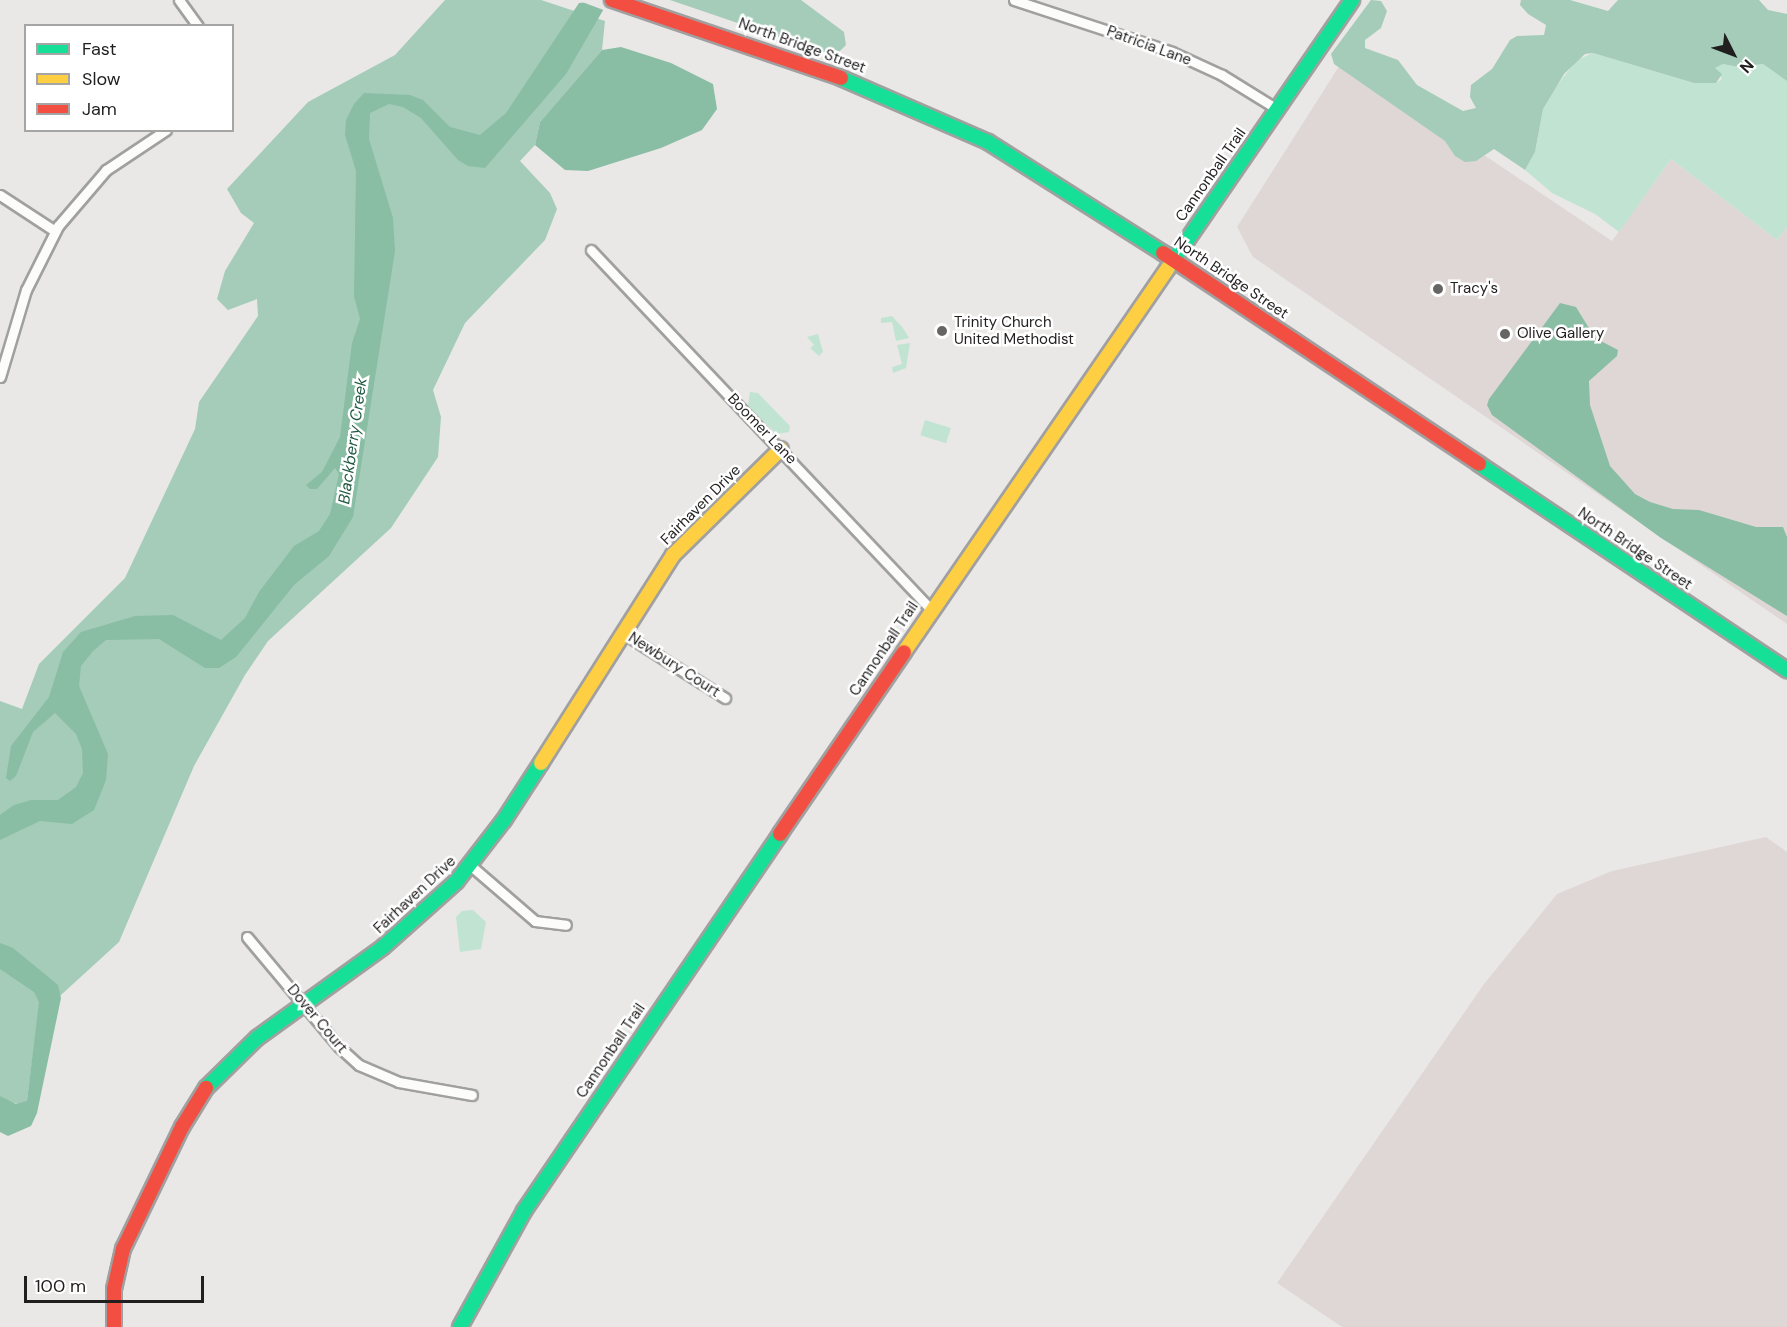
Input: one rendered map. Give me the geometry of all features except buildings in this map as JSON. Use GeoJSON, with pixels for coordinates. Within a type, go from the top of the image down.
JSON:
{"type":"FeatureCollection","features":[{"type":"Feature","properties":{"kind":"main road","name":"North Bridge Street"},"geometry":{"type":"LineString","coordinates":[[612,0],[866,87],[988,142],[1173,259],[1787,670]]}},
{"type":"Feature","properties":{"kind":"main road","name":"Cannonball Trail"},"geometry":{"type":"LineString","coordinates":[[459,1327],[524,1211],[587,1115],[1352,0]]}},
{"type":"Feature","properties":{"kind":"main road","name":"Fairhaven Drive"},"geometry":{"type":"LineString","coordinates":[[114,1327],[114,1289],[123,1249],[192,1108],[232,1059],[400,933],[470,865],[504,820],[673,555],[781,449]]}},
{"type":"Feature","properties":{"kind":"street"},"geometry":{"type":"LineString","coordinates":[[179,0],[197,24]]}},
{"type":"Feature","properties":{"kind":"street","name":"Patricia Lane"},"geometry":{"type":"LineString","coordinates":[[1014,0],[1172,52],[1222,75],[1277,109]]}},
{"type":"Feature","properties":{"kind":"street"},"geometry":{"type":"LineString","coordinates":[[0,377],[26,290],[55,231],[106,170],[163,132]]}},
{"type":"Feature","properties":{"kind":"street"},"geometry":{"type":"LineString","coordinates":[[0,195],[55,231]]}},
{"type":"Feature","properties":{"kind":"street","name":"Boomer Lane"},"geometry":{"type":"LineString","coordinates":[[591,250],[932,610]]}},
{"type":"Feature","properties":{"kind":"street","name":"Newbury Court"},"geometry":{"type":"LineString","coordinates":[[623,633],[725,698]]}},
{"type":"Feature","properties":{"kind":"street"},"geometry":{"type":"LineString","coordinates":[[470,865],[535,921],[566,926]]}},
{"type":"Feature","properties":{"kind":"street","name":"Dover Court"},"geometry":{"type":"LineString","coordinates":[[247,937],[305,1003],[339,1047],[369,1071],[399,1082],[472,1095]]}},
{"type":"Feature","properties":{"kind":"shaded area"},"geometry":{"type":"Polygon","coordinates":[[[445,0],[541,0],[605,21],[602,50],[540,122],[535,145],[520,161],[550,193],[557,209],[545,240],[465,323],[433,390],[441,417],[438,457],[391,528],[268,641],[245,675],[194,766],[119,942],[38,1016],[27,1101],[21,1105],[4,1100],[0,1096],[0,701],[22,709],[39,664],[125,578],[195,429],[199,402],[258,316],[257,299],[228,310],[217,299],[225,271],[254,223],[241,213],[227,189],[308,102],[395,55],[445,0]]]}},
{"type":"Feature","properties":{"kind":"shaded area"},"geometry":{"type":"Polygon","coordinates":[[[670,0],[801,0],[844,32],[846,45],[835,56],[670,0]]]}},
{"type":"Feature","properties":{"kind":"shaded area"},"geometry":{"type":"Polygon","coordinates":[[[1371,0],[1381,1],[1387,11],[1381,28],[1365,40],[1365,48],[1398,60],[1417,85],[1463,111],[1476,108],[1470,97],[1471,85],[1492,69],[1510,40],[1517,36],[1544,35],[1546,25],[1528,14],[1520,5],[1521,0],[1570,0],[1608,11],[1618,0],[1759,0],[1768,10],[1787,14],[1787,81],[1763,64],[1738,67],[1723,64],[1715,68],[1722,74],[1716,83],[1694,83],[1593,53],[1585,54],[1564,74],[1543,109],[1535,152],[1525,170],[1494,149],[1476,161],[1465,162],[1455,156],[1445,141],[1334,64],[1331,54],[1371,0]]]}},
{"type":"Feature","properties":{"kind":"shaded area"},"geometry":{"type":"Polygon","coordinates":[[[1593,53],[1694,83],[1716,83],[1722,79],[1715,68],[1723,64],[1738,67],[1763,64],[1787,81],[1787,227],[1777,240],[1671,159],[1619,232],[1595,214],[1552,193],[1525,170],[1535,152],[1543,109],[1554,89],[1577,60],[1593,53]]]}},
{"type":"Feature","properties":{"kind":"shaded area"},"geometry":{"type":"Polygon","coordinates":[[[1343,60],[1612,241],[1671,159],[1777,240],[1787,227],[1787,624],[1253,257],[1237,227],[1343,60]]]}},
{"type":"Feature","properties":{"kind":"shaded area"},"geometry":{"type":"Polygon","coordinates":[[[892,316],[909,338],[896,341],[892,322],[881,323],[881,318],[892,316]]]}},
{"type":"Feature","properties":{"kind":"shaded area"},"geometry":{"type":"Polygon","coordinates":[[[818,334],[823,352],[819,356],[810,348],[814,345],[807,337],[818,334]]]}},
{"type":"Feature","properties":{"kind":"shaded area"},"geometry":{"type":"Polygon","coordinates":[[[910,343],[906,368],[893,373],[892,367],[902,364],[897,345],[910,343]]]}},
{"type":"Feature","properties":{"kind":"shaded area"},"geometry":{"type":"Polygon","coordinates":[[[750,392],[758,393],[790,426],[789,432],[777,434],[764,422],[748,405],[750,392]]]}},
{"type":"Feature","properties":{"kind":"shaded area"},"geometry":{"type":"Polygon","coordinates":[[[925,420],[951,428],[946,443],[920,435],[925,420]]]}},
{"type":"Feature","properties":{"kind":"shaded area"},"geometry":{"type":"Polygon","coordinates":[[[1766,837],[1787,852],[1787,1327],[1342,1327],[1277,1283],[1484,984],[1557,894],[1612,871],[1766,837]]]}},
{"type":"Feature","properties":{"kind":"shaded area"},"geometry":{"type":"Polygon","coordinates":[[[473,910],[486,922],[481,949],[460,952],[456,917],[462,911],[473,910]]]}},
{"type":"Feature","properties":{"kind":"water","name":"Blackberry Creek"},"geometry":{"type":"Polygon","coordinates":[[[609,0],[566,74],[485,168],[468,166],[458,160],[421,118],[403,107],[389,104],[370,113],[369,139],[393,218],[395,251],[353,517],[329,556],[294,585],[236,657],[219,668],[205,668],[159,639],[106,640],[93,651],[81,666],[79,686],[108,754],[106,780],[94,810],[72,824],[40,821],[0,840],[0,815],[14,805],[31,800],[58,800],[76,787],[83,773],[82,749],[76,734],[55,713],[33,732],[16,776],[10,781],[6,778],[11,746],[49,697],[63,652],[81,632],[135,616],[173,615],[221,640],[245,618],[259,592],[294,546],[319,531],[330,514],[339,474],[335,468],[317,489],[310,489],[306,485],[322,472],[340,437],[352,343],[360,319],[354,296],[356,171],[345,135],[346,120],[354,104],[364,93],[410,95],[423,100],[450,127],[480,135],[506,113],[579,3],[609,0]]]}},
{"type":"Feature","properties":{"kind":"water"},"geometry":{"type":"Polygon","coordinates":[[[621,47],[671,63],[713,84],[717,109],[702,130],[661,148],[588,171],[565,170],[535,145],[540,122],[602,50],[621,47]]]}},
{"type":"Feature","properties":{"kind":"water"},"geometry":{"type":"Polygon","coordinates":[[[1560,303],[1576,307],[1595,338],[1618,350],[1617,356],[1589,381],[1590,405],[1610,466],[1635,494],[1650,502],[1673,509],[1699,510],[1756,527],[1783,527],[1787,537],[1787,616],[1661,538],[1492,415],[1487,405],[1489,399],[1560,303]]]}},
{"type":"Feature","properties":{"kind":"water"},"geometry":{"type":"Polygon","coordinates":[[[0,943],[13,948],[58,985],[61,998],[37,1113],[31,1126],[8,1136],[0,1132],[0,1096],[16,1104],[27,1101],[39,1002],[34,992],[0,969],[0,943]]]}},
{"type":"Feature","properties":{"kind":"pier"},"geometry":{"type":"Polygon","coordinates":[[[577,0],[612,0],[606,11],[577,0]]]}},
{"type":"Feature","properties":{"kind":"traffic: fast"},"geometry":{"type":"LineString","coordinates":[[1168,268],[1352,0]]}},
{"type":"Feature","properties":{"kind":"traffic: fast"},"geometry":{"type":"LineString","coordinates":[[841,78],[988,142],[1163,253]]}},
{"type":"Feature","properties":{"kind":"traffic: fast"},"geometry":{"type":"LineString","coordinates":[[1479,464],[1787,670]]}},
{"type":"Feature","properties":{"kind":"traffic: fast"},"geometry":{"type":"LineString","coordinates":[[206,1088],[257,1038],[383,947],[456,882],[504,820],[541,763]]}},
{"type":"Feature","properties":{"kind":"traffic: fast"},"geometry":{"type":"LineString","coordinates":[[460,1327],[524,1211],[780,834]]}},
{"type":"Feature","properties":{"kind":"traffic: slow"},"geometry":{"type":"LineString","coordinates":[[904,652],[1168,268]]}},
{"type":"Feature","properties":{"kind":"traffic: slow"},"geometry":{"type":"LineString","coordinates":[[541,763],[673,555],[781,449]]}},
{"type":"Feature","properties":{"kind":"traffic: jam"},"geometry":{"type":"LineString","coordinates":[[612,0],[841,78]]}},
{"type":"Feature","properties":{"kind":"traffic: jam"},"geometry":{"type":"LineString","coordinates":[[1163,253],[1479,464]]}},
{"type":"Feature","properties":{"kind":"traffic: jam"},"geometry":{"type":"LineString","coordinates":[[780,834],[904,652]]}},
{"type":"Feature","properties":{"kind":"traffic: jam"},"geometry":{"type":"LineString","coordinates":[[114,1327],[114,1289],[123,1249],[182,1127],[206,1088]]}},
{"type":"Feature","properties":{"kind":"place","name":"Tracy's"},"geometry":{"type":"Point","coordinates":[1438,289]}},
{"type":"Feature","properties":{"kind":"place","name":"Trinity Church United Methodist"},"geometry":{"type":"Point","coordinates":[942,331]}},
{"type":"Feature","properties":{"kind":"place","name":"Olive Gallery"},"geometry":{"type":"Point","coordinates":[1505,334]}}]}
